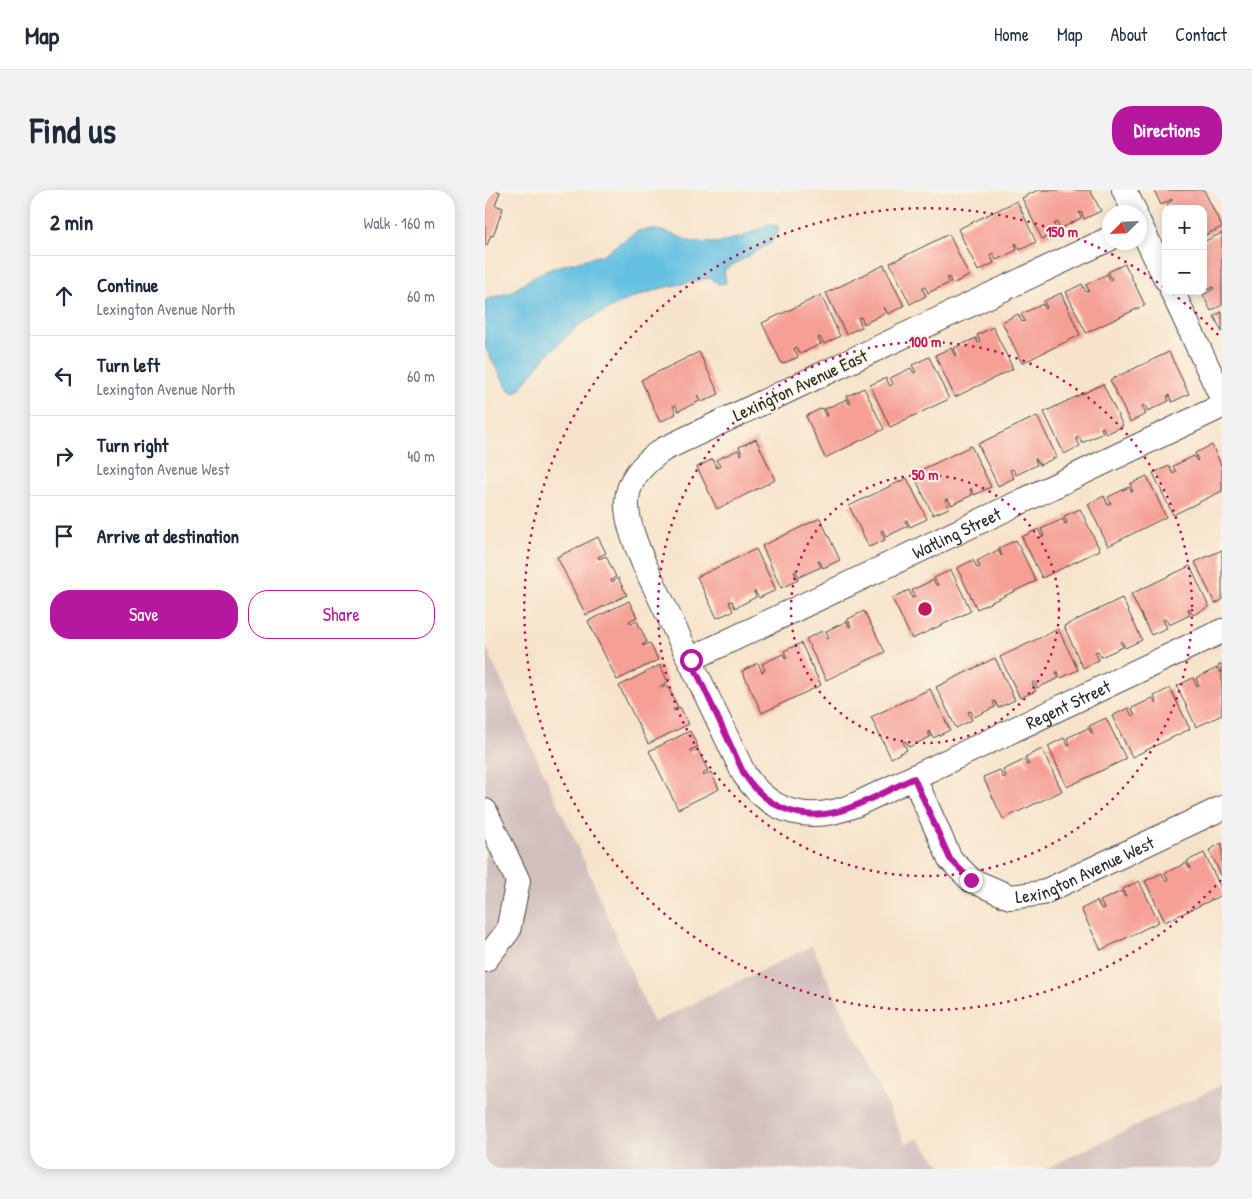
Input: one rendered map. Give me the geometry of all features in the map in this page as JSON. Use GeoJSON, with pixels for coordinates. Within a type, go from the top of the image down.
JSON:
{"type":"FeatureCollection","features":[{"type":"Feature","properties":{"kind":"street"},"geometry":{"type":"LineString","coordinates":[[1124,190],[1132,205]]}},
{"type":"Feature","properties":{"kind":"street"},"geometry":{"type":"LineString","coordinates":[[1147,239],[1162,271]]}},
{"type":"Feature","properties":{"kind":"street","name":"Lexington Avenue East"},"geometry":{"type":"LineString","coordinates":[[633,478],[645,463],[664,449],[1102,242]]}},
{"type":"Feature","properties":{"kind":"street"},"geometry":{"type":"LineString","coordinates":[[1174,295],[1222,398]]}},
{"type":"Feature","properties":{"kind":"street","name":"Watling Street"},"geometry":{"type":"LineString","coordinates":[[691,660],[1222,406]]}},
{"type":"Feature","properties":{"kind":"street","name":"Regent Street"},"geometry":{"type":"LineString","coordinates":[[633,478],[628,496],[627,513],[631,533],[644,564],[744,774],[751,785],[772,804],[787,810],[821,815],[839,812],[1222,631]]}},
{"type":"Feature","properties":{"kind":"street","name":"Lexington Avenue West"},"geometry":{"type":"LineString","coordinates":[[914,778],[950,859],[971,880],[1009,897],[1042,893],[1222,808]]}},
{"type":"Feature","properties":{"kind":"street"},"geometry":{"type":"LineString","coordinates":[[485,811],[518,881],[508,931],[485,960]]}},
{"type":"Feature","properties":{"kind":"shaded area"},"geometry":{"type":"Polygon","coordinates":[[[485,645],[585,863],[653,1023],[812,946],[905,1143],[918,1138],[944,1169],[485,1169],[485,645]]]}},
{"type":"Feature","properties":{"kind":"shaded area"},"geometry":{"type":"Polygon","coordinates":[[[1222,1085],[1222,1169],[1045,1169],[1222,1085]]]}},
{"type":"Feature","properties":{"kind":"water"},"geometry":{"type":"Polygon","coordinates":[[[769,224],[778,226],[778,233],[771,243],[724,270],[726,283],[719,284],[710,278],[662,288],[629,299],[580,324],[547,355],[519,390],[513,393],[507,388],[485,347],[485,300],[511,292],[538,274],[556,267],[602,255],[638,231],[652,229],[667,232],[692,242],[715,243],[742,237],[769,224]]]}},
{"type":"Feature","properties":{"kind":"building"},"geometry":{"type":"Polygon","coordinates":[[[485,190],[500,192],[495,205],[503,208],[493,236],[491,235],[485,246],[485,190]]]}},
{"type":"Feature","properties":{"kind":"building"},"geometry":{"type":"Polygon","coordinates":[[[1038,190],[1090,190],[1101,211],[1084,219],[1081,212],[1079,213],[1081,218],[1060,229],[1057,222],[1054,224],[1058,232],[1042,239],[1022,198],[1038,190]]]}},
{"type":"Feature","properties":{"kind":"building"},"geometry":{"type":"Polygon","coordinates":[[[1154,190],[1204,190],[1222,227],[1207,234],[1207,205],[1168,205],[1172,199],[1161,205],[1154,190]]]}},
{"type":"Feature","properties":{"kind":"building"},"geometry":{"type":"Polygon","coordinates":[[[1017,201],[1036,242],[1020,250],[1016,243],[1017,250],[996,260],[993,253],[990,255],[994,263],[978,271],[958,229],[1017,201]]]}},
{"type":"Feature","properties":{"kind":"building"},"geometry":{"type":"Polygon","coordinates":[[[1222,233],[1222,305],[1211,311],[1203,295],[1207,295],[1207,293],[1214,289],[1213,287],[1208,290],[1207,288],[1207,240],[1222,233]]]}},
{"type":"Feature","properties":{"kind":"building"},"geometry":{"type":"Polygon","coordinates":[[[949,234],[969,276],[952,284],[949,277],[947,278],[949,283],[928,293],[925,287],[922,288],[926,296],[910,304],[890,263],[949,234]]]}},
{"type":"Feature","properties":{"kind":"building"},"geometry":{"type":"Polygon","coordinates":[[[1125,264],[1145,305],[1086,333],[1066,292],[1082,284],[1086,292],[1089,291],[1086,285],[1107,274],[1110,280],[1112,279],[1108,272],[1125,264]]]}},
{"type":"Feature","properties":{"kind":"building"},"geometry":{"type":"Polygon","coordinates":[[[884,265],[904,306],[888,314],[884,307],[885,313],[864,324],[861,317],[858,318],[862,327],[846,334],[826,293],[884,265]]]}},
{"type":"Feature","properties":{"kind":"building"},"geometry":{"type":"Polygon","coordinates":[[[1061,293],[1080,335],[1022,363],[1002,322],[1018,314],[1022,322],[1025,321],[1021,314],[1043,304],[1045,309],[1047,308],[1044,301],[1061,293]]]}},
{"type":"Feature","properties":{"kind":"building"},"geometry":{"type":"Polygon","coordinates":[[[821,295],[840,336],[824,344],[820,337],[818,338],[821,344],[800,354],[796,347],[794,349],[798,357],[782,364],[762,323],[821,295]]]}},
{"type":"Feature","properties":{"kind":"building"},"geometry":{"type":"Polygon","coordinates":[[[1222,312],[1222,332],[1214,316],[1222,312]]]}},
{"type":"Feature","properties":{"kind":"building"},"geometry":{"type":"Polygon","coordinates":[[[993,327],[1013,369],[955,397],[935,355],[951,348],[955,356],[957,355],[954,348],[976,338],[978,343],[980,342],[977,335],[993,327]]]}},
{"type":"Feature","properties":{"kind":"building"},"geometry":{"type":"Polygon","coordinates":[[[699,352],[719,394],[702,402],[699,395],[697,396],[700,401],[678,411],[675,405],[673,406],[676,414],[660,422],[641,380],[699,352]]]}},
{"type":"Feature","properties":{"kind":"building"},"geometry":{"type":"Polygon","coordinates":[[[1169,352],[1189,394],[1172,402],[1169,395],[1167,396],[1169,401],[1148,411],[1145,405],[1142,406],[1146,414],[1130,422],[1110,380],[1169,352]]]}},
{"type":"Feature","properties":{"kind":"building"},"geometry":{"type":"Polygon","coordinates":[[[929,357],[949,399],[890,427],[870,385],[886,378],[890,386],[893,384],[890,378],[911,368],[914,373],[916,372],[912,365],[929,357]]]}},
{"type":"Feature","properties":{"kind":"building"},"geometry":{"type":"Polygon","coordinates":[[[1103,384],[1123,426],[1106,434],[1103,427],[1101,428],[1103,433],[1082,443],[1079,437],[1076,438],[1080,446],[1064,454],[1044,412],[1103,384]]]}},
{"type":"Feature","properties":{"kind":"building"},"geometry":{"type":"Polygon","coordinates":[[[864,388],[884,429],[825,458],[806,416],[822,408],[826,417],[828,415],[825,409],[847,399],[849,404],[851,403],[847,396],[864,388]]]}},
{"type":"Feature","properties":{"kind":"building"},"geometry":{"type":"Polygon","coordinates":[[[1037,416],[1057,457],[1040,465],[1035,459],[1037,465],[1016,475],[1013,469],[1010,470],[1014,478],[998,486],[978,444],[1037,416]]]}},
{"type":"Feature","properties":{"kind":"building"},"geometry":{"type":"Polygon","coordinates":[[[756,439],[775,480],[717,509],[697,467],[713,459],[717,468],[720,466],[716,460],[738,450],[741,455],[739,447],[756,439]]]}},
{"type":"Feature","properties":{"kind":"building"},"geometry":{"type":"Polygon","coordinates":[[[1212,445],[1222,467],[1222,491],[1173,515],[1153,473],[1169,466],[1173,474],[1176,472],[1173,466],[1194,456],[1197,461],[1195,453],[1212,445]]]}},
{"type":"Feature","properties":{"kind":"building"},"geometry":{"type":"Polygon","coordinates":[[[971,446],[991,487],[974,495],[971,488],[972,495],[951,505],[948,499],[945,500],[949,508],[933,515],[913,474],[971,446]]]}},
{"type":"Feature","properties":{"kind":"building"},"geometry":{"type":"Polygon","coordinates":[[[1147,476],[1166,517],[1108,546],[1088,504],[1104,496],[1108,505],[1111,503],[1108,497],[1129,487],[1132,492],[1130,484],[1147,476]]]}},
{"type":"Feature","properties":{"kind":"building"},"geometry":{"type":"Polygon","coordinates":[[[907,478],[927,519],[910,527],[907,520],[905,521],[908,526],[886,537],[883,530],[881,531],[885,540],[869,547],[849,506],[907,478]]]}},
{"type":"Feature","properties":{"kind":"building"},"geometry":{"type":"Polygon","coordinates":[[[1080,509],[1100,550],[1042,578],[1022,537],[1038,529],[1042,537],[1044,536],[1041,529],[1063,519],[1065,524],[1067,523],[1064,516],[1080,509]]]}},
{"type":"Feature","properties":{"kind":"building"},"geometry":{"type":"Polygon","coordinates":[[[820,518],[840,560],[823,568],[820,561],[818,561],[821,567],[799,577],[796,571],[794,572],[798,580],[781,588],[762,546],[820,518]]]}},
{"type":"Feature","properties":{"kind":"building"},"geometry":{"type":"Polygon","coordinates":[[[598,537],[606,553],[598,557],[599,559],[606,556],[616,577],[611,580],[612,582],[618,578],[627,595],[586,615],[557,557],[598,537]]]}},
{"type":"Feature","properties":{"kind":"building"},"geometry":{"type":"Polygon","coordinates":[[[1016,540],[1036,581],[977,609],[957,568],[973,560],[977,568],[980,567],[977,561],[998,550],[1001,556],[999,548],[1016,540]]]}},
{"type":"Feature","properties":{"kind":"building"},"geometry":{"type":"Polygon","coordinates":[[[756,549],[776,590],[759,598],[755,591],[756,597],[735,608],[732,601],[729,602],[733,611],[717,618],[697,577],[756,549]]]}},
{"type":"Feature","properties":{"kind":"building"},"geometry":{"type":"Polygon","coordinates":[[[1222,550],[1222,600],[1215,604],[1195,562],[1222,550]]]}},
{"type":"Feature","properties":{"kind":"building"},"geometry":{"type":"Polygon","coordinates":[[[1190,566],[1209,607],[1193,615],[1189,608],[1190,615],[1169,625],[1166,619],[1163,620],[1167,628],[1151,635],[1131,594],[1190,566]]]}},
{"type":"Feature","properties":{"kind":"building"},"geometry":{"type":"Polygon","coordinates":[[[951,570],[971,611],[912,639],[892,598],[909,590],[912,598],[915,597],[912,590],[933,580],[938,585],[934,578],[951,570]]]}},
{"type":"Feature","properties":{"kind":"building"},"geometry":{"type":"Polygon","coordinates":[[[1122,598],[1142,640],[1125,648],[1122,641],[1120,642],[1123,647],[1101,657],[1098,651],[1095,652],[1099,660],[1083,668],[1064,626],[1122,598]]]}},
{"type":"Feature","properties":{"kind":"building"},"geometry":{"type":"Polygon","coordinates":[[[629,601],[637,617],[629,621],[631,624],[637,621],[647,642],[642,645],[650,643],[658,660],[617,680],[588,621],[629,601]]]}},
{"type":"Feature","properties":{"kind":"building"},"geometry":{"type":"Polygon","coordinates":[[[864,611],[885,652],[826,680],[806,639],[822,631],[826,639],[829,638],[826,631],[847,621],[849,627],[851,626],[848,619],[864,611]]]}},
{"type":"Feature","properties":{"kind":"building"},"geometry":{"type":"Polygon","coordinates":[[[1058,629],[1078,670],[1061,678],[1058,672],[1056,672],[1059,678],[1037,688],[1034,681],[1032,683],[1036,691],[1020,698],[1000,657],[1058,629]]]}},
{"type":"Feature","properties":{"kind":"building"},"geometry":{"type":"Polygon","coordinates":[[[801,643],[821,685],[762,713],[742,671],[758,663],[762,672],[765,670],[762,664],[783,654],[786,659],[784,651],[801,643]]]}},
{"type":"Feature","properties":{"kind":"building"},"geometry":{"type":"Polygon","coordinates":[[[995,658],[1015,700],[998,708],[995,701],[993,702],[995,707],[974,717],[971,711],[968,712],[972,720],[956,728],[936,687],[995,658]]]}},
{"type":"Feature","properties":{"kind":"building"},"geometry":{"type":"Polygon","coordinates":[[[1222,664],[1222,672],[1218,666],[1222,664]]]}},
{"type":"Feature","properties":{"kind":"building"},"geometry":{"type":"Polygon","coordinates":[[[660,665],[668,682],[660,686],[661,688],[667,685],[678,707],[673,709],[674,711],[680,707],[689,724],[648,744],[619,686],[660,665]]]}},
{"type":"Feature","properties":{"kind":"building"},"geometry":{"type":"Polygon","coordinates":[[[1217,668],[1220,673],[1222,672],[1222,715],[1196,727],[1177,686],[1193,678],[1197,686],[1199,685],[1196,678],[1217,668]]]}},
{"type":"Feature","properties":{"kind":"building"},"geometry":{"type":"Polygon","coordinates":[[[1170,688],[1190,729],[1132,757],[1112,716],[1128,708],[1132,716],[1135,715],[1132,708],[1153,698],[1155,703],[1157,703],[1154,696],[1170,688]]]}},
{"type":"Feature","properties":{"kind":"building"},"geometry":{"type":"Polygon","coordinates":[[[930,689],[950,730],[933,738],[929,731],[930,737],[909,747],[906,741],[903,742],[907,750],[891,758],[871,717],[930,689]]]}},
{"type":"Feature","properties":{"kind":"building"},"geometry":{"type":"Polygon","coordinates":[[[1106,718],[1126,759],[1067,787],[1048,746],[1064,738],[1068,746],[1070,745],[1067,738],[1088,728],[1093,733],[1089,726],[1106,718]]]}},
{"type":"Feature","properties":{"kind":"building"},"geometry":{"type":"Polygon","coordinates":[[[690,731],[698,747],[690,750],[691,753],[698,750],[708,771],[703,774],[704,776],[711,772],[719,789],[678,809],[649,751],[690,731]]]}},
{"type":"Feature","properties":{"kind":"building"},"geometry":{"type":"Polygon","coordinates":[[[1042,749],[1062,791],[1003,819],[983,777],[1000,770],[1003,778],[1006,776],[1003,770],[1024,760],[1027,765],[1029,764],[1025,757],[1042,749]]]}},
{"type":"Feature","properties":{"kind":"building"},"geometry":{"type":"Polygon","coordinates":[[[1222,843],[1222,877],[1209,850],[1222,843]]]}},
{"type":"Feature","properties":{"kind":"building"},"geometry":{"type":"Polygon","coordinates":[[[1204,853],[1222,890],[1222,895],[1165,922],[1145,881],[1162,873],[1165,881],[1168,880],[1165,873],[1186,863],[1191,868],[1187,861],[1204,853]]]}},
{"type":"Feature","properties":{"kind":"building"},"geometry":{"type":"Polygon","coordinates":[[[1139,881],[1159,922],[1101,950],[1081,909],[1097,901],[1101,909],[1104,908],[1100,901],[1122,891],[1124,896],[1126,896],[1123,889],[1139,881]]]}},
{"type":"Feature","properties":{"kind":"route"},"geometry":{"type":"LineString","coordinates":[[691,660],[744,774],[751,785],[772,804],[787,810],[804,813],[821,815],[839,812],[914,778],[950,859],[971,880]]}}]}
